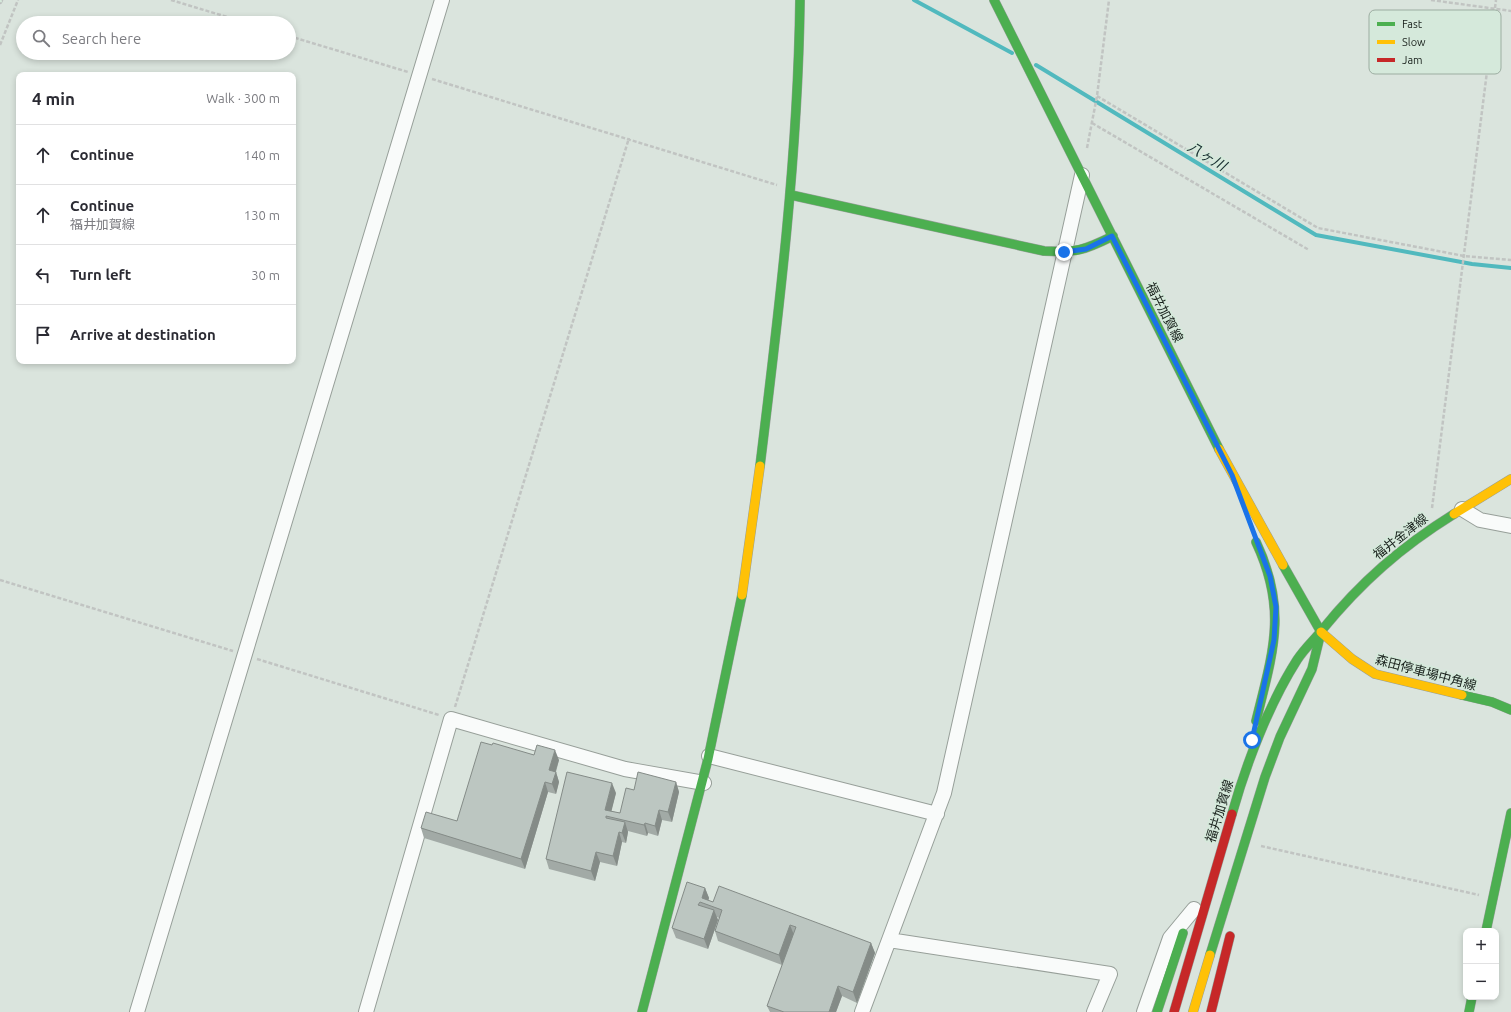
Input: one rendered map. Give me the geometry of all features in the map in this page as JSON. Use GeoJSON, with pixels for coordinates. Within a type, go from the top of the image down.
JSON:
{"type":"FeatureCollection","features":[{"type":"Feature","properties":{"kind":"main road"},"geometry":{"type":"LineString","coordinates":[[642,1012],[704,783],[740,607],[751,539],[783,273],[796,137],[800,0]]}},
{"type":"Feature","properties":{"kind":"main road","name":"福井加賀線"},"geometry":{"type":"LineString","coordinates":[[994,0],[1232,475],[1321,632],[1297,660],[1274,704],[1245,769],[1174,1012]]}},
{"type":"Feature","properties":{"kind":"main road"},"geometry":{"type":"LineString","coordinates":[[791,192],[1044,251],[1064,252],[1086,249],[1112,236]]}},
{"type":"Feature","properties":{"kind":"main road"},"geometry":{"type":"LineString","coordinates":[[1232,475],[1251,529],[1270,576],[1276,607],[1274,640],[1245,769]]}},
{"type":"Feature","properties":{"kind":"main road","name":"福井金津線"},"geometry":{"type":"LineString","coordinates":[[1321,632],[1339,609],[1388,560],[1430,529],[1511,479]]}},
{"type":"Feature","properties":{"kind":"main road"},"geometry":{"type":"LineString","coordinates":[[1193,1012],[1236,876],[1245,842],[1280,737],[1312,669],[1321,632]]}},
{"type":"Feature","properties":{"kind":"main road","name":"森田停車場中角線"},"geometry":{"type":"LineString","coordinates":[[1321,632],[1352,659],[1375,674],[1492,702],[1511,710]]}},
{"type":"Feature","properties":{"kind":"main road"},"geometry":{"type":"LineString","coordinates":[[1487,928],[1511,813]]}},
{"type":"Feature","properties":{"kind":"main road"},"geometry":{"type":"LineString","coordinates":[[1233,913],[1236,876]]}},
{"type":"Feature","properties":{"kind":"main road"},"geometry":{"type":"LineString","coordinates":[[1157,1012],[1181,937],[1194,909],[1212,878]]}},
{"type":"Feature","properties":{"kind":"main road"},"geometry":{"type":"LineString","coordinates":[[1211,1012],[1232,926]]}},
{"type":"Feature","properties":{"kind":"main road"},"geometry":{"type":"LineString","coordinates":[[1469,1012],[1471,1000]]}},
{"type":"Feature","properties":{"kind":"street"},"geometry":{"type":"LineString","coordinates":[[137,1012],[442,0]]}},
{"type":"Feature","properties":{"kind":"street"},"geometry":{"type":"LineString","coordinates":[[862,1012],[946,786],[1082,175]]}},
{"type":"Feature","properties":{"kind":"street"},"geometry":{"type":"LineString","coordinates":[[1462,509],[1480,520],[1511,526]]}},
{"type":"Feature","properties":{"kind":"street"},"geometry":{"type":"LineString","coordinates":[[366,1012],[451,719],[625,769],[704,783]]}},
{"type":"Feature","properties":{"kind":"street"},"geometry":{"type":"LineString","coordinates":[[709,756],[936,814]]}},
{"type":"Feature","properties":{"kind":"street"},"geometry":{"type":"LineString","coordinates":[[1144,1012],[1170,938],[1194,909]]}},
{"type":"Feature","properties":{"kind":"street"},"geometry":{"type":"LineString","coordinates":[[889,940],[1110,974],[1094,1012]]}},
{"type":"Feature","properties":{"kind":"path"},"geometry":{"type":"LineString","coordinates":[[0,45],[18,0]]}},
{"type":"Feature","properties":{"kind":"path"},"geometry":{"type":"LineString","coordinates":[[171,0],[224,16]]}},
{"type":"Feature","properties":{"kind":"path"},"geometry":{"type":"LineString","coordinates":[[1086,152],[1097,96],[1108,0]]}},
{"type":"Feature","properties":{"kind":"path"},"geometry":{"type":"LineString","coordinates":[[1431,0],[1511,11]]}},
{"type":"Feature","properties":{"kind":"path"},"geometry":{"type":"LineString","coordinates":[[1495,9],[1496,0]]}},
{"type":"Feature","properties":{"kind":"path"},"geometry":{"type":"LineString","coordinates":[[296,38],[629,138],[791,192]]}},
{"type":"Feature","properties":{"kind":"path"},"geometry":{"type":"LineString","coordinates":[[1430,529],[1487,74]]}},
{"type":"Feature","properties":{"kind":"path"},"geometry":{"type":"LineString","coordinates":[[1097,96],[1318,228],[1464,256],[1511,260]]}},
{"type":"Feature","properties":{"kind":"path"},"geometry":{"type":"LineString","coordinates":[[1092,123],[1308,250]]}},
{"type":"Feature","properties":{"kind":"path"},"geometry":{"type":"LineString","coordinates":[[0,580],[451,719],[629,138]]}},
{"type":"Feature","properties":{"kind":"path"},"geometry":{"type":"LineString","coordinates":[[1245,842],[1493,898]]}},
{"type":"Feature","properties":{"kind":"building"},"geometry":{"type":"Polygon","coordinates":[[[481,742],[492,745],[493,743],[534,755],[537,745],[555,750],[549,770],[556,772],[552,784],[545,782],[521,859],[421,828],[426,812],[457,821],[481,742]]]}},
{"type":"Feature","properties":{"kind":"building"},"geometry":{"type":"Polygon","coordinates":[[[567,772],[612,783],[605,810],[620,813],[626,788],[634,790],[638,772],[676,782],[668,812],[659,810],[655,826],[645,823],[644,825],[606,816],[606,818],[625,822],[622,833],[619,832],[613,856],[596,852],[591,871],[546,859],[567,772]]]}},
{"type":"Feature","properties":{"kind":"building"},"geometry":{"type":"Polygon","coordinates":[[[687,882],[705,888],[702,898],[713,902],[719,886],[871,943],[853,992],[838,986],[829,1012],[784,1012],[767,1006],[796,927],[790,925],[779,955],[715,931],[722,910],[700,902],[698,905],[714,910],[704,939],[672,928],[687,882]]]}},
{"type":"Feature","properties":{"kind":"waterway","name":"八ヶ川"},"geometry":{"type":"LineString","coordinates":[[914,0],[1012,53]]}},
{"type":"Feature","properties":{"kind":"waterway","name":"八ヶ川"},"geometry":{"type":"LineString","coordinates":[[1036,65],[1316,235],[1472,264],[1511,268]]}},
{"type":"Feature","properties":{"kind":"traffic: fast"},"geometry":{"type":"LineString","coordinates":[[760,466],[780,292],[796,117],[800,0]]}},
{"type":"Feature","properties":{"kind":"traffic: fast"},"geometry":{"type":"LineString","coordinates":[[994,0],[1219,449]]}},
{"type":"Feature","properties":{"kind":"traffic: fast"},"geometry":{"type":"LineString","coordinates":[[791,195],[1044,251],[1080,250],[1095,245],[1113,236]]}},
{"type":"Feature","properties":{"kind":"traffic: fast"},"geometry":{"type":"LineString","coordinates":[[1232,814],[1244,775],[1259,735],[1277,696],[1300,656],[1352,596],[1383,566],[1416,539],[1454,514]]}},
{"type":"Feature","properties":{"kind":"traffic: fast"},"geometry":{"type":"LineString","coordinates":[[1256,542],[1266,566],[1272,589],[1275,610],[1272,652],[1256,721]]}},
{"type":"Feature","properties":{"kind":"traffic: fast"},"geometry":{"type":"LineString","coordinates":[[1210,955],[1265,777],[1280,737],[1312,669],[1321,632],[1283,565]]}},
{"type":"Feature","properties":{"kind":"traffic: fast"},"geometry":{"type":"LineString","coordinates":[[642,1012],[708,759],[742,595]]}},
{"type":"Feature","properties":{"kind":"traffic: fast"},"geometry":{"type":"LineString","coordinates":[[1462,695],[1492,702],[1511,710]]}},
{"type":"Feature","properties":{"kind":"traffic: fast"},"geometry":{"type":"LineString","coordinates":[[1487,928],[1511,813]]}},
{"type":"Feature","properties":{"kind":"traffic: fast"},"geometry":{"type":"LineString","coordinates":[[1157,1012],[1183,933]]}},
{"type":"Feature","properties":{"kind":"traffic: fast"},"geometry":{"type":"LineString","coordinates":[[1469,1012],[1471,1000]]}},
{"type":"Feature","properties":{"kind":"traffic: slow"},"geometry":{"type":"LineString","coordinates":[[1219,449],[1283,565]]}},
{"type":"Feature","properties":{"kind":"traffic: slow"},"geometry":{"type":"LineString","coordinates":[[742,595],[760,466]]}},
{"type":"Feature","properties":{"kind":"traffic: slow"},"geometry":{"type":"LineString","coordinates":[[1454,514],[1511,479]]}},
{"type":"Feature","properties":{"kind":"traffic: slow"},"geometry":{"type":"LineString","coordinates":[[1321,632],[1352,659],[1375,674],[1462,695]]}},
{"type":"Feature","properties":{"kind":"traffic: slow"},"geometry":{"type":"LineString","coordinates":[[1193,1012],[1210,955]]}},
{"type":"Feature","properties":{"kind":"traffic: jam"},"geometry":{"type":"LineString","coordinates":[[1174,1012],[1232,814]]}},
{"type":"Feature","properties":{"kind":"traffic: jam"},"geometry":{"type":"LineString","coordinates":[[1211,1012],[1230,936]]}},
{"type":"Feature","properties":{"kind":"route"},"geometry":{"type":"LineString","coordinates":[[1064,252],[1086,249],[1112,236],[1232,475],[1270,576],[1276,607],[1274,640],[1252,740]]}}]}
